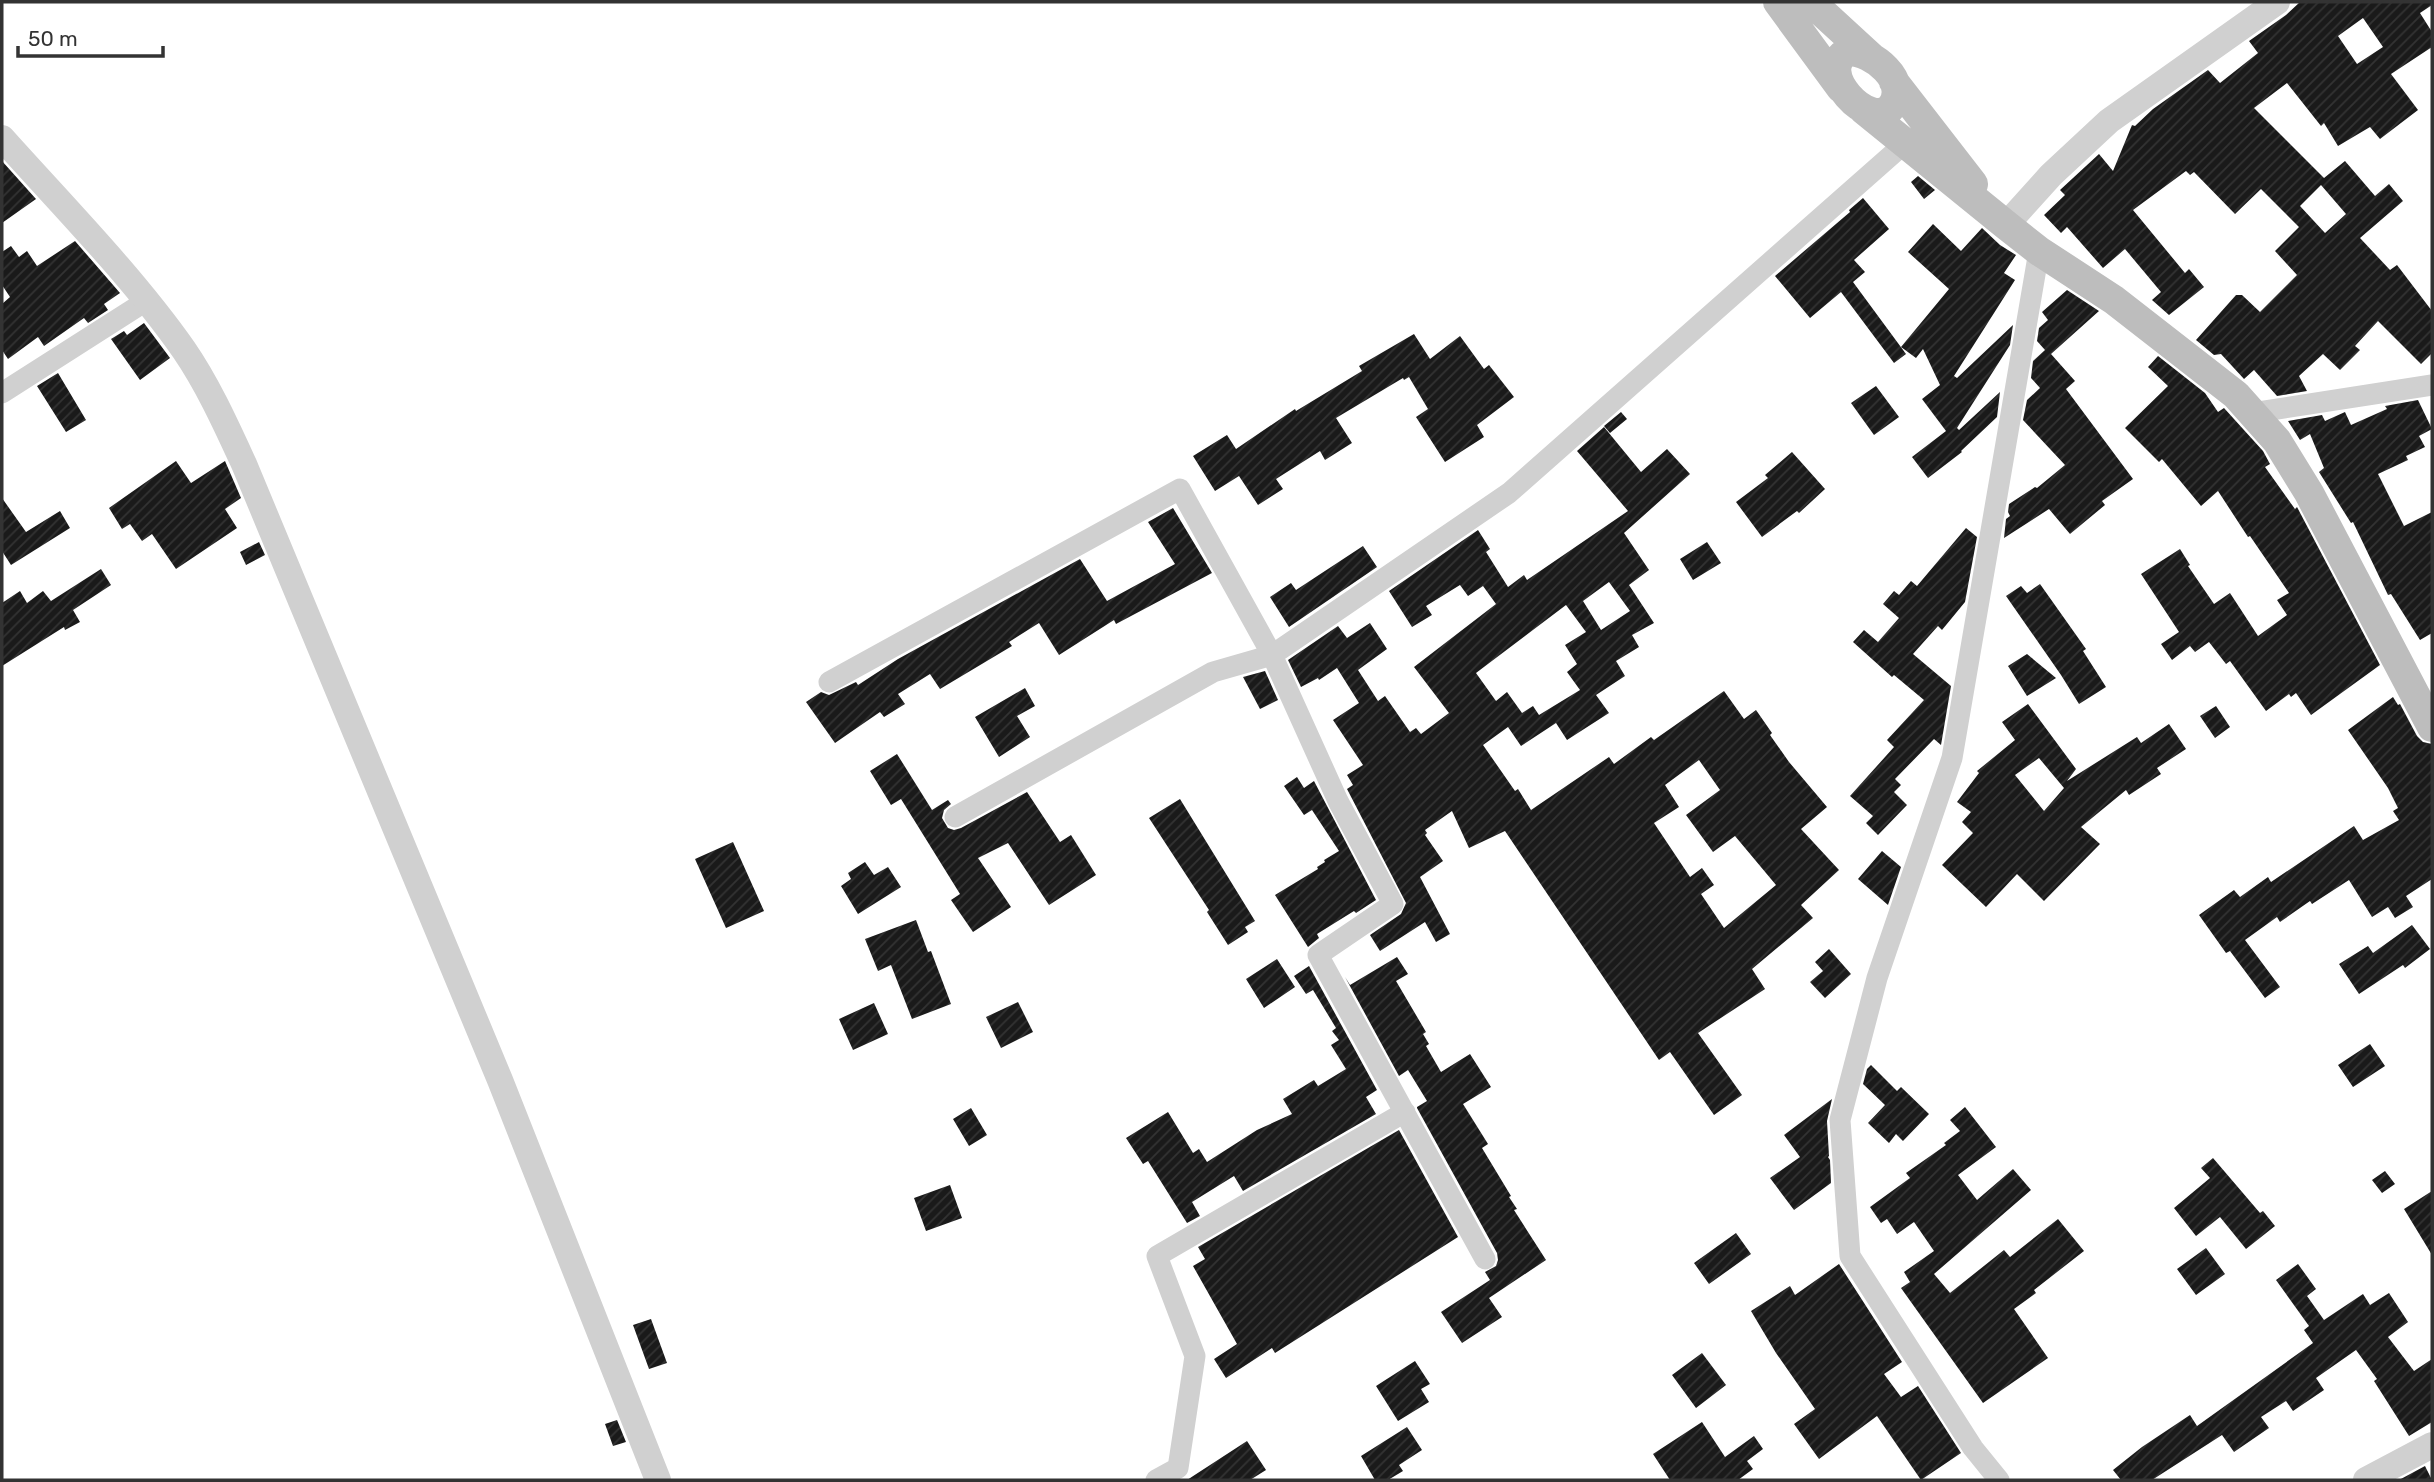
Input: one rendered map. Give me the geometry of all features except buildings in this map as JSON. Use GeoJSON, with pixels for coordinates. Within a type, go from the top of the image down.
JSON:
{"type":"FeatureCollection","features":[{"type":"Feature","properties":{"kind":"main road"},"geometry":{"type":"LineString","coordinates":[[1778,2],[1850,99],[2006,225],[2114,299],[2236,395],[2277,441],[2309,494],[2432,727]]}},
{"type":"Feature","properties":{"kind":"main road"},"geometry":{"type":"LineString","coordinates":[[1811,2],[1887,70],[2006,225]]}},
{"type":"Feature","properties":{"kind":"main road"},"geometry":{"type":"LineString","coordinates":[[1841,88],[1836,67],[1840,57],[1854,51],[1871,57]]}},
{"type":"Feature","properties":{"kind":"main road"},"geometry":{"type":"LineString","coordinates":[[1863,109],[1880,113],[1889,109],[1896,94],[1894,82]]}},
{"type":"Feature","properties":{"kind":"street"},"geometry":{"type":"LineString","coordinates":[[2006,225],[2052,175],[2109,121],[2277,2]]}},
{"type":"Feature","properties":{"kind":"street"},"geometry":{"type":"LineString","coordinates":[[2,138],[146,301],[185,351],[216,405],[244,464],[495,1067],[658,1480]]}},
{"type":"Feature","properties":{"kind":"street"},"geometry":{"type":"LineString","coordinates":[[955,817],[1213,672],[1272,655],[1508,493],[1904,144]]}},
{"type":"Feature","properties":{"kind":"street"},"geometry":{"type":"LineString","coordinates":[[1999,1480],[1973,1448],[1850,1256],[1840,1119],[1877,978],[1952,758],[2039,250]]}},
{"type":"Feature","properties":{"kind":"street"},"geometry":{"type":"LineString","coordinates":[[2,393],[146,301]]}},
{"type":"Feature","properties":{"kind":"street"},"geometry":{"type":"LineString","coordinates":[[2252,413],[2432,385]]}},
{"type":"Feature","properties":{"kind":"street"},"geometry":{"type":"LineString","coordinates":[[829,682],[1180,489],[1272,655],[1338,801],[1393,904],[1318,955],[1485,1259]]}},
{"type":"Feature","properties":{"kind":"street"},"geometry":{"type":"LineString","coordinates":[[1156,1480],[1183,1474],[1195,1356],[1157,1256],[1405,1112]]}},
{"type":"Feature","properties":{"kind":"street"},"geometry":{"type":"LineString","coordinates":[[2366,1480],[2432,1445]]}}]}
